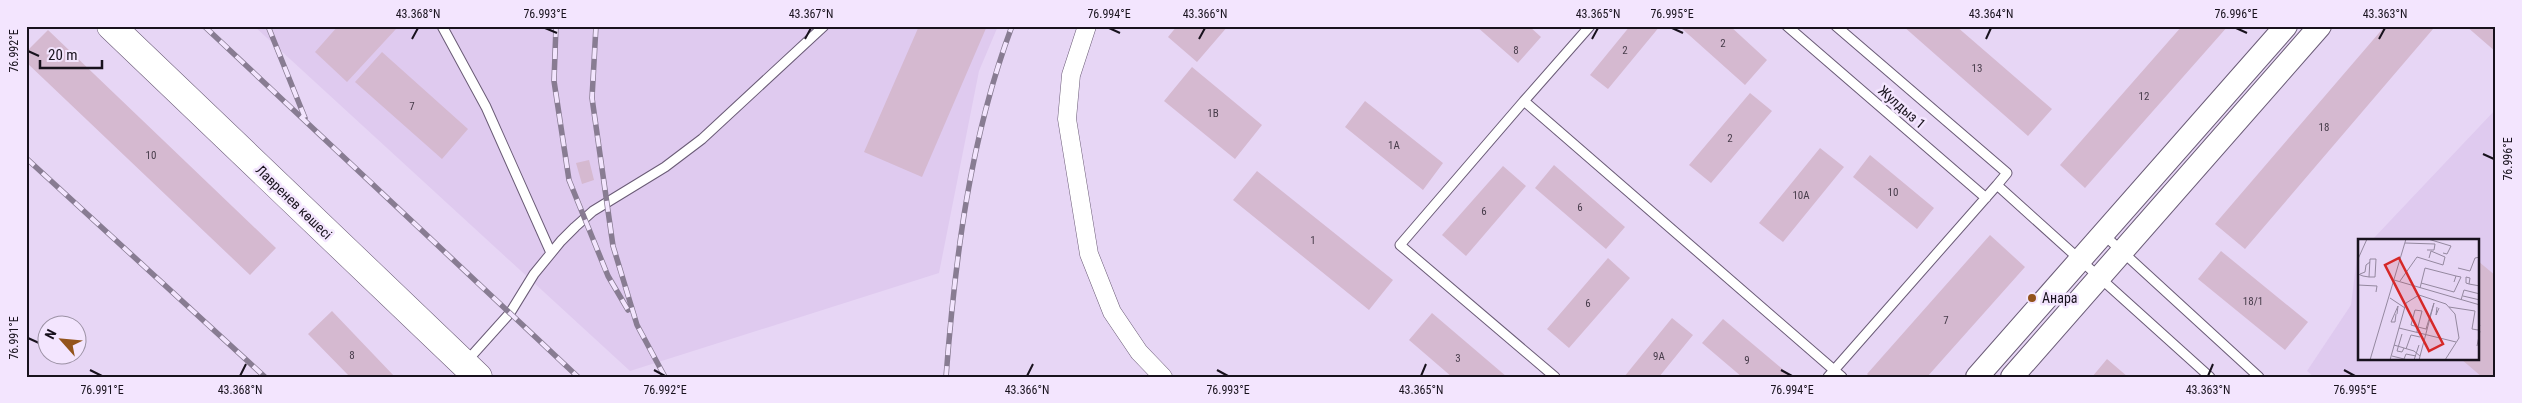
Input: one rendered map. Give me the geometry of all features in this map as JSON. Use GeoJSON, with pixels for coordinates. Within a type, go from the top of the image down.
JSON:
{"type":"FeatureCollection","features":[{"type":"Feature","properties":{"kind":"main road","name":"Лавренев көшесі"},"geometry":{"type":"LineString","coordinates":[[111,26],[471,370]]}},
{"type":"Feature","properties":{"kind":"street"},"geometry":{"type":"LineString","coordinates":[[1087,26],[1071,75],[1067,119],[1089,254],[1112,312],[1138,352],[1163,377]]}},
{"type":"Feature","properties":{"kind":"street"},"geometry":{"type":"LineString","coordinates":[[1978,377],[2286,26]]}},
{"type":"Feature","properties":{"kind":"street"},"geometry":{"type":"LineString","coordinates":[[2012,377],[2320,26]]}},
{"type":"Feature","properties":{"kind":"lane"},"geometry":{"type":"LineString","coordinates":[[442,26],[486,107],[551,253]]}},
{"type":"Feature","properties":{"kind":"lane"},"geometry":{"type":"LineString","coordinates":[[471,370],[534,274],[551,253],[593,211],[665,167],[702,139],[824,26]]}},
{"type":"Feature","properties":{"kind":"lane"},"geometry":{"type":"LineString","coordinates":[[1555,377],[1400,245],[1590,26]]}},
{"type":"Feature","properties":{"kind":"lane","name":"Жулдыз 1"},"geometry":{"type":"LineString","coordinates":[[1787,26],[1986,198]]}},
{"type":"Feature","properties":{"kind":"lane","name":"Жулдыз 1"},"geometry":{"type":"LineString","coordinates":[[1836,26],[2007,173],[1997,185]]}},
{"type":"Feature","properties":{"kind":"lane"},"geometry":{"type":"LineString","coordinates":[[1524,101],[1831,373],[1842,377]]}},
{"type":"Feature","properties":{"kind":"lane"},"geometry":{"type":"LineString","coordinates":[[1831,373],[1997,185],[2210,377]]}},
{"type":"Feature","properties":{"kind":"lane"},"geometry":{"type":"LineString","coordinates":[[2103,234],[2259,377]]}},
{"type":"Feature","properties":{"kind":"shaded area"},"geometry":{"type":"Polygon","coordinates":[[[254,26],[998,26],[979,71],[939,273],[630,371],[254,26]]]}},
{"type":"Feature","properties":{"kind":"shaded area"},"geometry":{"type":"Polygon","coordinates":[[[2496,109],[2496,377],[2314,377],[2307,371],[2351,305],[2358,256],[2358,360],[2480,360],[2480,239],[2373,239],[2496,109]]]}},
{"type":"Feature","properties":{"kind":"building"},"geometry":{"type":"Polygon","coordinates":[[[338,26],[393,26],[396,29],[347,82],[315,52],[338,26]]]}},
{"type":"Feature","properties":{"kind":"building"},"geometry":{"type":"Polygon","coordinates":[[[919,26],[987,26],[922,177],[864,152],[919,26]]]}},
{"type":"Feature","properties":{"kind":"building"},"geometry":{"type":"Polygon","coordinates":[[[1177,26],[1228,26],[1197,62],[1168,37],[1177,26]]]}},
{"type":"Feature","properties":{"kind":"building"},"geometry":{"type":"Polygon","coordinates":[[[1476,26],[1529,26],[1541,37],[1518,63],[1476,26]]]}},
{"type":"Feature","properties":{"kind":"building"},"geometry":{"type":"Polygon","coordinates":[[[1630,26],[1660,26],[1608,89],[1590,75],[1630,26]]]}},
{"type":"Feature","properties":{"kind":"building"},"geometry":{"type":"Polygon","coordinates":[[[1679,26],[1730,26],[1767,60],[1745,85],[1679,26]]]}},
{"type":"Feature","properties":{"kind":"building"},"geometry":{"type":"Polygon","coordinates":[[[1903,26],[1956,26],[2052,109],[2028,136],[1903,26]]]}},
{"type":"Feature","properties":{"kind":"building"},"geometry":{"type":"Polygon","coordinates":[[[2182,26],[2228,26],[2085,188],[2060,165],[2182,26]]]}},
{"type":"Feature","properties":{"kind":"building"},"geometry":{"type":"Polygon","coordinates":[[[2385,26],[2429,26],[2433,29],[2245,249],[2215,224],[2385,26]]]}},
{"type":"Feature","properties":{"kind":"building"},"geometry":{"type":"Polygon","coordinates":[[[2466,26],[2496,26],[2496,52],[2466,26]]]}},
{"type":"Feature","properties":{"kind":"building"},"geometry":{"type":"Polygon","coordinates":[[[48,30],[276,248],[250,275],[26,62],[26,52],[48,30]]]}},
{"type":"Feature","properties":{"kind":"building"},"geometry":{"type":"Polygon","coordinates":[[[382,52],[468,129],[442,159],[355,82],[382,52]]]}},
{"type":"Feature","properties":{"kind":"building"},"geometry":{"type":"Polygon","coordinates":[[[1192,67],[1262,125],[1235,159],[1164,101],[1192,67]]]}},
{"type":"Feature","properties":{"kind":"building"},"geometry":{"type":"Polygon","coordinates":[[[1750,93],[1772,111],[1711,183],[1689,165],[1750,93]]]}},
{"type":"Feature","properties":{"kind":"building"},"geometry":{"type":"Polygon","coordinates":[[[1365,101],[1443,163],[1423,190],[1345,127],[1365,101]]]}},
{"type":"Feature","properties":{"kind":"building"},"geometry":{"type":"Polygon","coordinates":[[[1820,148],[1844,167],[1783,242],[1759,223],[1820,148]]]}},
{"type":"Feature","properties":{"kind":"building"},"geometry":{"type":"Polygon","coordinates":[[[1870,155],[1934,208],[1917,229],[1853,177],[1870,155]]]}},
{"type":"Feature","properties":{"kind":"building"},"geometry":{"type":"Polygon","coordinates":[[[589,160],[594,180],[582,184],[576,163],[589,160]]]}},
{"type":"Feature","properties":{"kind":"building"},"geometry":{"type":"Polygon","coordinates":[[[1554,165],[1625,227],[1606,249],[1535,188],[1554,165]]]}},
{"type":"Feature","properties":{"kind":"building"},"geometry":{"type":"Polygon","coordinates":[[[1503,166],[1526,186],[1466,256],[1442,235],[1503,166]]]}},
{"type":"Feature","properties":{"kind":"building"},"geometry":{"type":"Polygon","coordinates":[[[1257,171],[1393,280],[1369,310],[1233,200],[1257,171]]]}},
{"type":"Feature","properties":{"kind":"building"},"geometry":{"type":"Polygon","coordinates":[[[1990,235],[2025,267],[1927,377],[1870,377],[1867,374],[1990,235]]]}},
{"type":"Feature","properties":{"kind":"building"},"geometry":{"type":"Polygon","coordinates":[[[2221,251],[2308,322],[2285,350],[2198,279],[2221,251]]]}},
{"type":"Feature","properties":{"kind":"building"},"geometry":{"type":"Polygon","coordinates":[[[1608,258],[1630,278],[1569,348],[1547,329],[1608,258]]]}},
{"type":"Feature","properties":{"kind":"building"},"geometry":{"type":"Polygon","coordinates":[[[2480,263],[2496,276],[2496,374],[2493,377],[2482,377],[2462,360],[2480,360],[2480,263]]]}},
{"type":"Feature","properties":{"kind":"building"},"geometry":{"type":"Polygon","coordinates":[[[332,311],[395,377],[350,377],[308,334],[332,311]]]}},
{"type":"Feature","properties":{"kind":"building"},"geometry":{"type":"Polygon","coordinates":[[[1432,313],[1507,377],[1452,377],[1409,340],[1432,313]]]}},
{"type":"Feature","properties":{"kind":"building"},"geometry":{"type":"Polygon","coordinates":[[[1672,318],[1693,335],[1659,377],[1624,377],[1672,318]]]}},
{"type":"Feature","properties":{"kind":"building"},"geometry":{"type":"Polygon","coordinates":[[[1723,319],[1792,377],[1742,377],[1702,343],[1723,319]]]}},
{"type":"Feature","properties":{"kind":"building"},"geometry":{"type":"Polygon","coordinates":[[[2107,359],[2128,377],[2092,377],[2107,359]]]}},
{"type":"Feature","properties":{"kind":"railway"},"geometry":{"type":"LineString","coordinates":[[204,26],[578,377]]}},
{"type":"Feature","properties":{"kind":"railway"},"geometry":{"type":"LineString","coordinates":[[268,26],[305,118]]}},
{"type":"Feature","properties":{"kind":"railway"},"geometry":{"type":"LineString","coordinates":[[556,26],[554,81],[569,180],[608,276],[628,310]]}},
{"type":"Feature","properties":{"kind":"railway"},"geometry":{"type":"LineString","coordinates":[[596,26],[592,98],[613,246],[637,325],[665,377]]}},
{"type":"Feature","properties":{"kind":"railway"},"geometry":{"type":"LineString","coordinates":[[946,377],[954,288],[975,155],[997,68],[1012,26]]}},
{"type":"Feature","properties":{"kind":"railway"},"geometry":{"type":"LineString","coordinates":[[26,158],[265,377]]}},
{"type":"Feature","properties":{"kind":"place","name":"Анара"},"geometry":{"type":"Point","coordinates":[2032,298]}}]}
